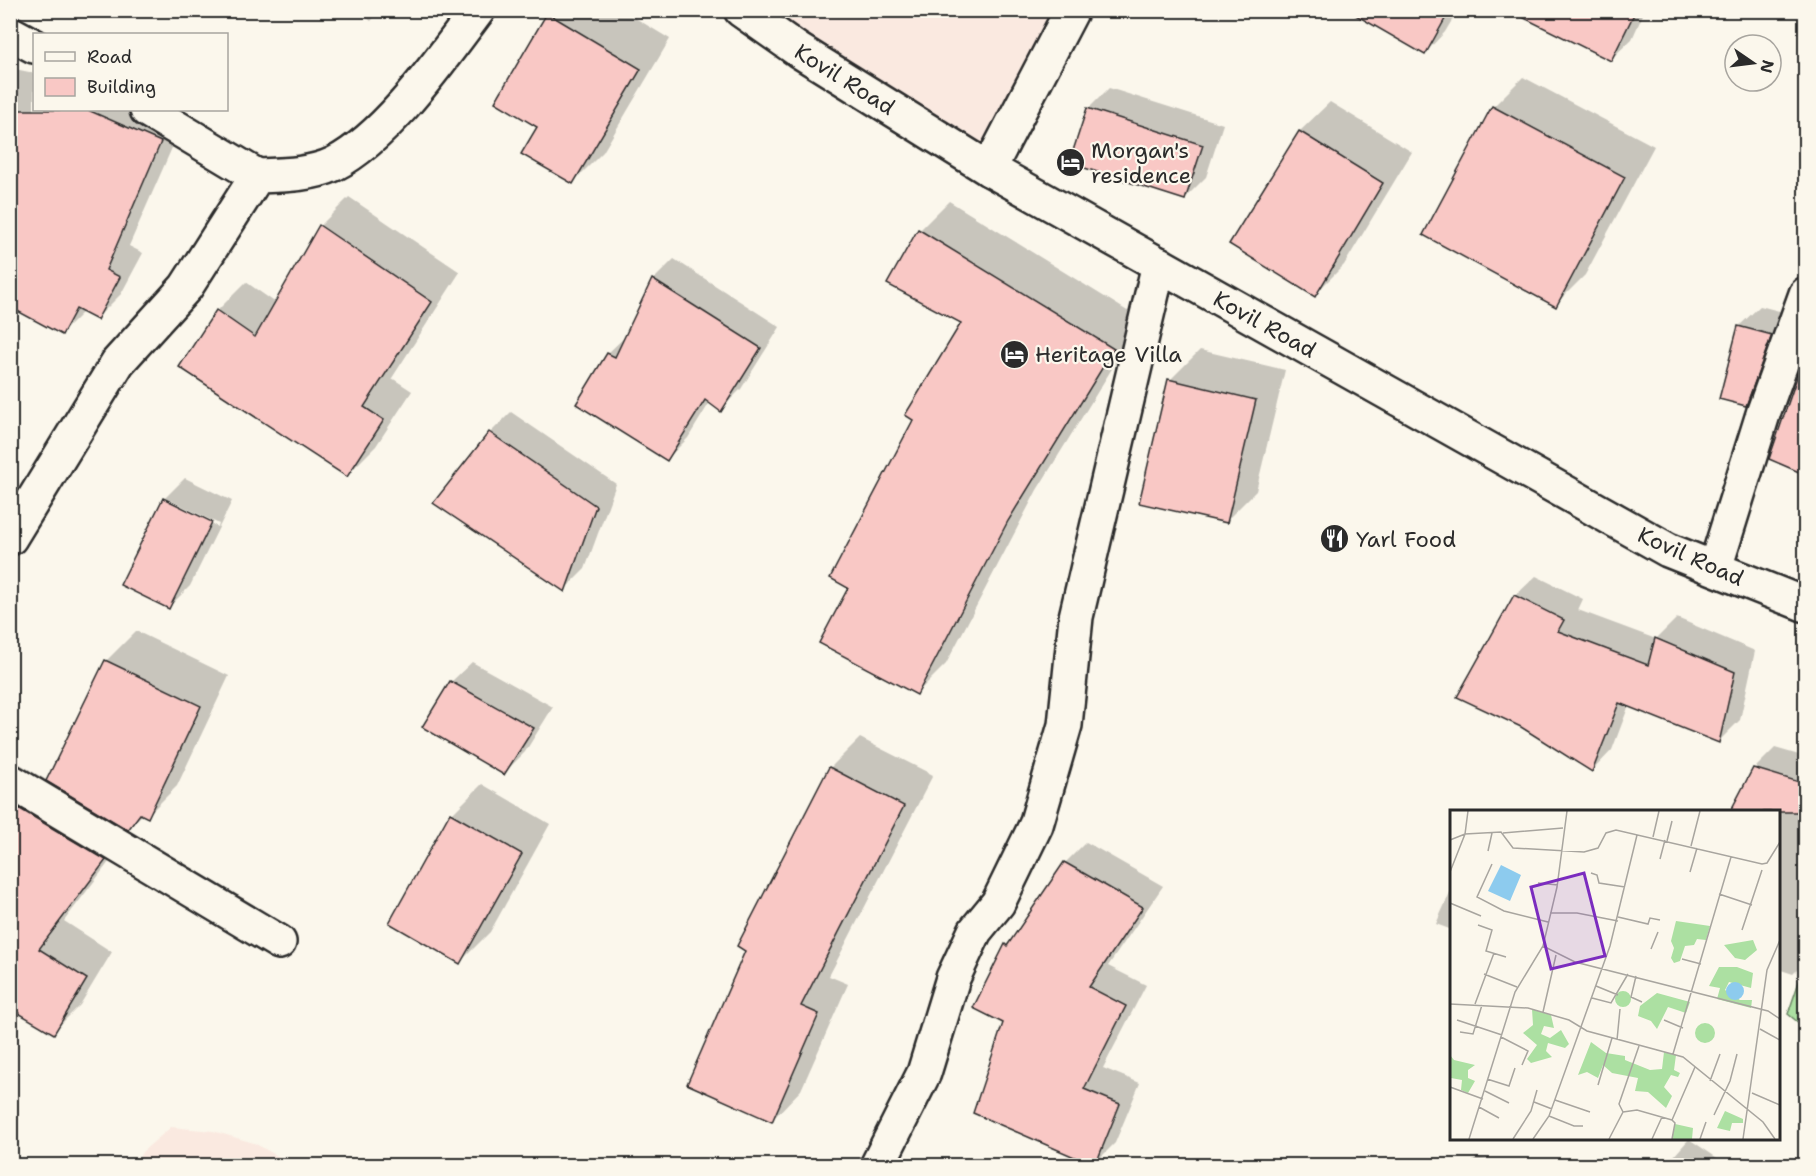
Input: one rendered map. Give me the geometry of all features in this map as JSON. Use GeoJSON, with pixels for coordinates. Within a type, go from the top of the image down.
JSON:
{"type":"FeatureCollection","features":[{"type":"Feature","properties":{"kind":"street"},"geometry":{"type":"LineString","coordinates":[[149,111],[257,176],[294,174],[332,165],[367,142],[441,58],[478,10]]}},
{"type":"Feature","properties":{"kind":"street","name":"Kovil Road"},"geometry":{"type":"LineString","coordinates":[[741,10],[798,50],[989,169],[1668,550],[1806,605]]}},
{"type":"Feature","properties":{"kind":"street"},"geometry":{"type":"LineString","coordinates":[[989,169],[1072,10]]}},
{"type":"Feature","properties":{"kind":"street"},"geometry":{"type":"LineString","coordinates":[[10,33],[33,45]]}},
{"type":"Feature","properties":{"kind":"street"},"geometry":{"type":"LineString","coordinates":[[11,535],[118,362],[186,287],[257,176]]}},
{"type":"Feature","properties":{"kind":"street"},"geometry":{"type":"LineString","coordinates":[[877,1166],[924,1073],[953,978],[975,931],[998,903],[1036,825],[1065,725],[1076,617],[1159,264]]}},
{"type":"Feature","properties":{"kind":"street"},"geometry":{"type":"LineString","coordinates":[[1715,568],[1764,411],[1806,294]]}},
{"type":"Feature","properties":{"kind":"street"},"geometry":{"type":"LineString","coordinates":[[10,781],[279,942]]}},
{"type":"Feature","properties":{"kind":"shaded area"},"geometry":{"type":"Polygon","coordinates":[[[744,10],[1072,11],[989,169],[744,10]]]}},
{"type":"Feature","properties":{"kind":"shaded area"},"geometry":{"type":"Polygon","coordinates":[[[171,1127],[213,1131],[254,1143],[294,1165],[135,1165],[142,1152],[171,1127]]]}},
{"type":"Feature","properties":{"kind":"green space"},"geometry":{"type":"Polygon","coordinates":[[[1805,964],[1805,1028],[1788,1014],[1805,964]]]}},
{"type":"Feature","properties":{"kind":"building"},"geometry":{"type":"Polygon","coordinates":[[[1347,10],[1450,10],[1425,55],[1347,10]]]}},
{"type":"Feature","properties":{"kind":"building"},"geometry":{"type":"Polygon","coordinates":[[[1508,10],[1636,10],[1611,61],[1508,10]]]}},
{"type":"Feature","properties":{"kind":"building"},"geometry":{"type":"Polygon","coordinates":[[[547,13],[641,69],[573,184],[521,154],[537,127],[495,102],[547,13]]]}},
{"type":"Feature","properties":{"kind":"building"},"geometry":{"type":"Polygon","coordinates":[[[1492,106],[1625,177],[1556,307],[1423,235],[1492,106]]]}},
{"type":"Feature","properties":{"kind":"building"},"geometry":{"type":"Polygon","coordinates":[[[1087,108],[1203,145],[1185,200],[1069,163],[1087,108]]]}},
{"type":"Feature","properties":{"kind":"building"},"geometry":{"type":"Polygon","coordinates":[[[10,110],[90,111],[161,142],[106,270],[120,277],[97,320],[76,309],[62,335],[10,307],[10,110]]]}},
{"type":"Feature","properties":{"kind":"building"},"geometry":{"type":"Polygon","coordinates":[[[1299,131],[1383,183],[1315,297],[1229,244],[1299,131]]]}},
{"type":"Feature","properties":{"kind":"building"},"geometry":{"type":"Polygon","coordinates":[[[319,225],[432,302],[364,407],[384,420],[347,477],[179,367],[216,310],[255,337],[319,225]]]}},
{"type":"Feature","properties":{"kind":"building"},"geometry":{"type":"Polygon","coordinates":[[[918,229],[1114,349],[1008,521],[917,695],[819,643],[848,588],[830,578],[913,420],[905,415],[961,323],[887,284],[918,229]]]}},
{"type":"Feature","properties":{"kind":"building"},"geometry":{"type":"Polygon","coordinates":[[[652,279],[761,348],[721,412],[705,400],[667,461],[576,404],[607,353],[615,357],[652,279]]]}},
{"type":"Feature","properties":{"kind":"building"},"geometry":{"type":"Polygon","coordinates":[[[1738,326],[1772,335],[1746,406],[1719,399],[1738,326]]]}},
{"type":"Feature","properties":{"kind":"building"},"geometry":{"type":"Polygon","coordinates":[[[1806,351],[1806,475],[1769,459],[1806,351]]]}},
{"type":"Feature","properties":{"kind":"building"},"geometry":{"type":"Polygon","coordinates":[[[1168,379],[1256,400],[1227,523],[1139,503],[1168,379]]]}},
{"type":"Feature","properties":{"kind":"building"},"geometry":{"type":"Polygon","coordinates":[[[489,432],[596,506],[565,592],[433,503],[489,432]]]}},
{"type":"Feature","properties":{"kind":"building"},"geometry":{"type":"Polygon","coordinates":[[[163,498],[212,522],[169,609],[120,585],[163,498]]]}},
{"type":"Feature","properties":{"kind":"building"},"geometry":{"type":"Polygon","coordinates":[[[1514,595],[1564,620],[1558,631],[1648,665],[1655,638],[1735,672],[1719,743],[1619,703],[1592,772],[1521,727],[1457,697],[1514,595]]]}},
{"type":"Feature","properties":{"kind":"building"},"geometry":{"type":"Polygon","coordinates":[[[105,660],[201,706],[148,818],[140,814],[128,830],[46,781],[105,660]]]}},
{"type":"Feature","properties":{"kind":"building"},"geometry":{"type":"Polygon","coordinates":[[[450,681],[534,728],[504,775],[422,727],[450,681]]]}},
{"type":"Feature","properties":{"kind":"building"},"geometry":{"type":"Polygon","coordinates":[[[829,767],[904,806],[801,1006],[819,1014],[772,1122],[687,1084],[745,951],[737,946],[829,767]]]}},
{"type":"Feature","properties":{"kind":"building"},"geometry":{"type":"Polygon","coordinates":[[[1753,768],[1806,784],[1806,812],[1731,810],[1753,768]]]}},
{"type":"Feature","properties":{"kind":"building"},"geometry":{"type":"Polygon","coordinates":[[[10,803],[106,860],[39,949],[87,979],[54,1034],[10,1008],[10,803]]]}},
{"type":"Feature","properties":{"kind":"building"},"geometry":{"type":"Polygon","coordinates":[[[450,813],[522,854],[460,964],[389,923],[450,813]]]}},
{"type":"Feature","properties":{"kind":"building"},"geometry":{"type":"Polygon","coordinates":[[[1064,862],[1143,907],[1089,987],[1126,1006],[1084,1089],[1120,1104],[1095,1166],[973,1113],[1003,1023],[973,1008],[1005,944],[1007,946],[1064,862]]]}},
{"type":"Feature","properties":{"kind":"place","name":"Morgan's residence"},"geometry":{"type":"Point","coordinates":[1070,163]}},
{"type":"Feature","properties":{"kind":"place","name":"Heritage Villa"},"geometry":{"type":"Point","coordinates":[1014,354]}},
{"type":"Feature","properties":{"kind":"place","name":"Yarl Food"},"geometry":{"type":"Point","coordinates":[1335,539]}}]}
